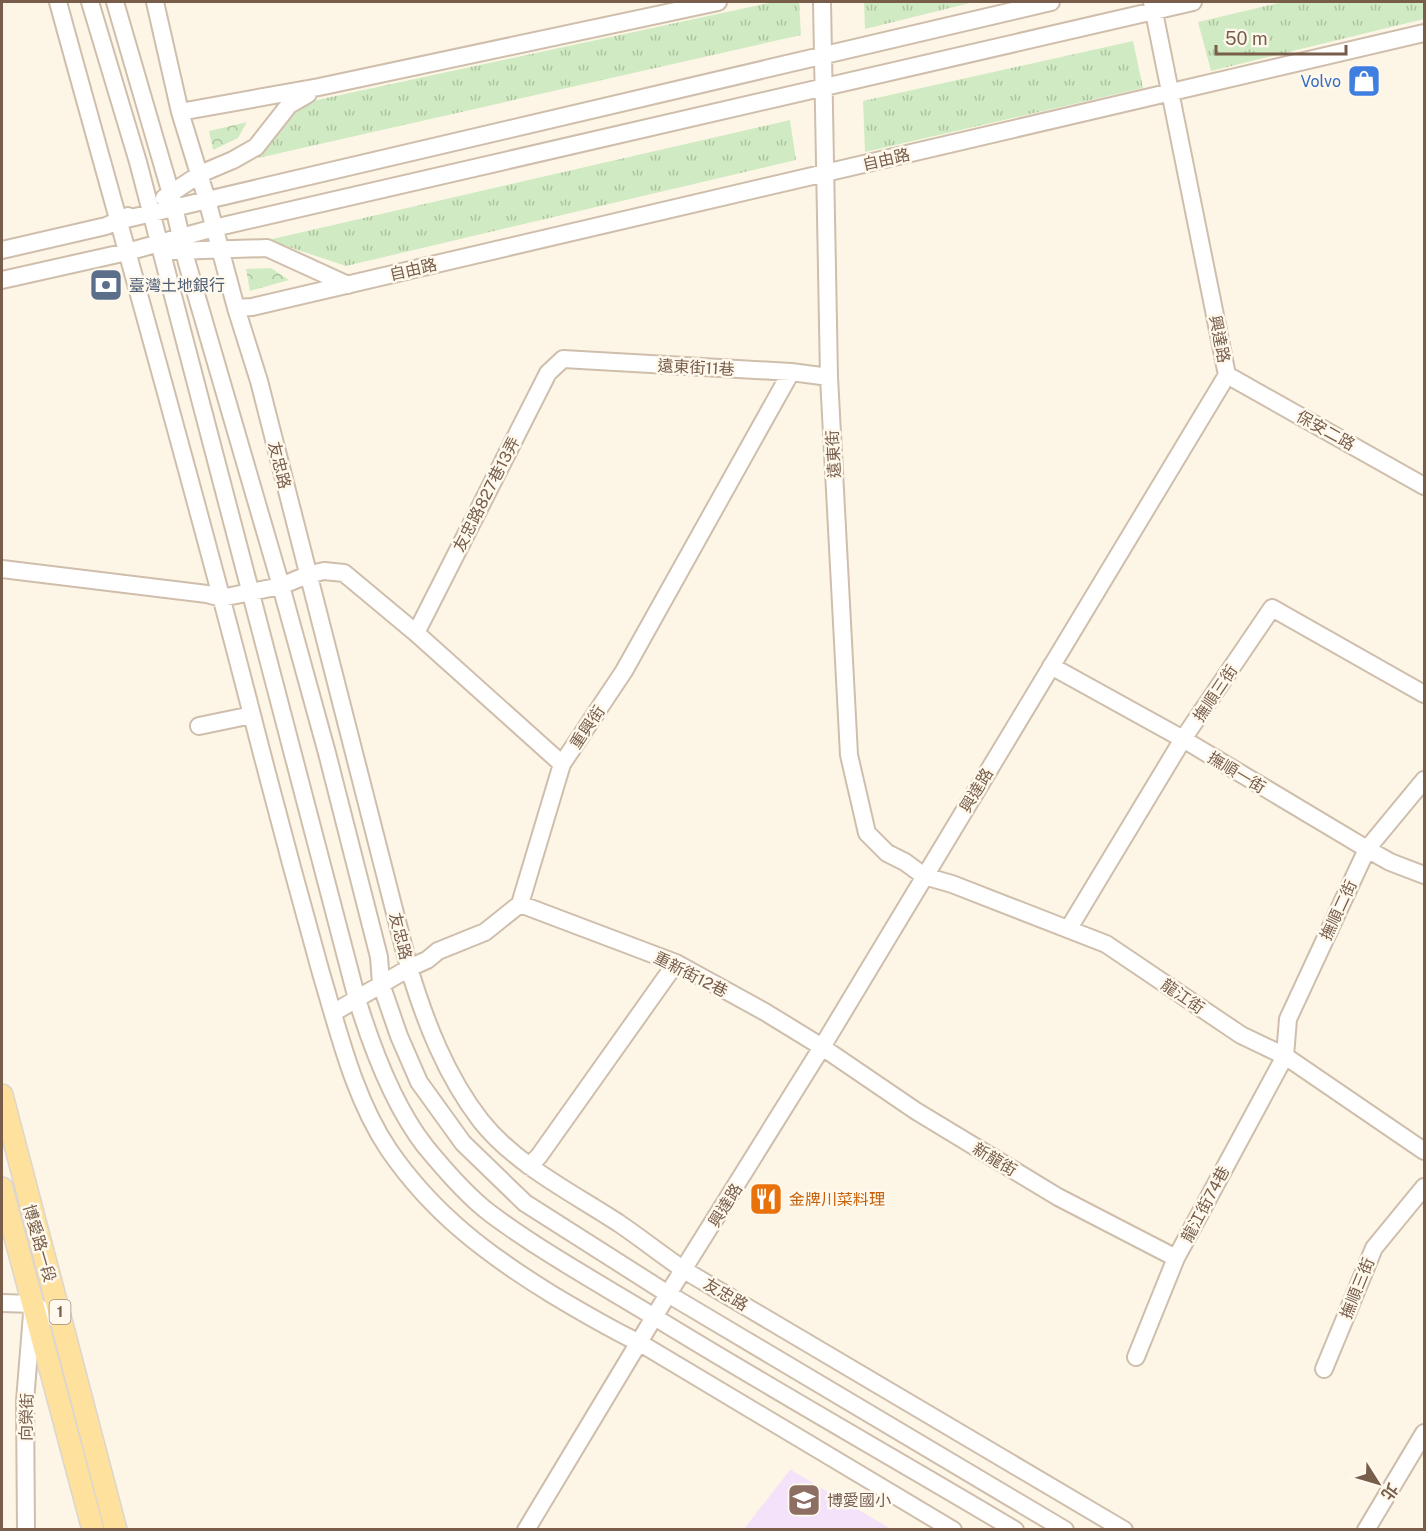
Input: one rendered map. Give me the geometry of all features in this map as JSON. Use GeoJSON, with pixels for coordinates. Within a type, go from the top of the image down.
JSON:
{"type":"FeatureCollection","features":[{"type":"Feature","properties":{"kind":"main road","name":"博愛路一段"},"geometry":{"type":"LineString","coordinates":[[2,1095],[117,1530]]}},
{"type":"Feature","properties":{"kind":"main road","name":"博愛路一段"},"geometry":{"type":"LineString","coordinates":[[2,1188],[93,1530]]}},
{"type":"Feature","properties":{"kind":"street"},"geometry":{"type":"LineString","coordinates":[[58,2],[333,1013],[355,1084],[370,1117],[413,1182],[441,1213],[507,1267],[609,1329],[640,1343],[952,1530]]}},
{"type":"Feature","properties":{"kind":"street"},"geometry":{"type":"LineString","coordinates":[[90,2],[138,162],[357,999],[364,1023],[396,1100],[410,1124],[426,1147],[490,1214],[655,1318],[1015,1530]]}},
{"type":"Feature","properties":{"kind":"street","name":"友忠路"},"geometry":{"type":"LineString","coordinates":[[115,2],[327,753],[379,957],[381,984],[399,1036],[419,1082],[463,1143],[525,1203],[668,1294],[1065,1530]]}},
{"type":"Feature","properties":{"kind":"street","name":"友忠路"},"geometry":{"type":"LineString","coordinates":[[155,2],[180,112],[259,381],[409,968],[420,1006],[461,1093],[495,1137],[529,1166],[622,1225],[684,1270],[1124,1530]]}},
{"type":"Feature","properties":{"kind":"street"},"geometry":{"type":"LineString","coordinates":[[180,112],[319,87],[718,2]]}},
{"type":"Feature","properties":{"kind":"street","name":"遠東街"},"geometry":{"type":"LineString","coordinates":[[822,2],[829,377],[849,755],[867,833],[887,853],[906,862],[924,876]]}},
{"type":"Feature","properties":{"kind":"street"},"geometry":{"type":"LineString","coordinates":[[2,250],[106,226],[173,201],[207,200],[1051,2]]}},
{"type":"Feature","properties":{"kind":"street"},"geometry":{"type":"LineString","coordinates":[[2,280],[127,252],[182,243],[214,228],[825,87],[1153,6],[1193,2]]}},
{"type":"Feature","properties":{"kind":"street","name":"興達路"},"geometry":{"type":"LineString","coordinates":[[526,1530],[668,1294],[822,1047],[1227,375],[1153,6]]}},
{"type":"Feature","properties":{"kind":"street","name":"自由路"},"geometry":{"type":"LineString","coordinates":[[236,308],[252,307],[348,285],[1425,33]]}},
{"type":"Feature","properties":{"kind":"street"},"geometry":{"type":"LineString","coordinates":[[173,201],[200,174],[256,147],[288,105],[319,87]]}},
{"type":"Feature","properties":{"kind":"street"},"geometry":{"type":"LineString","coordinates":[[182,243],[219,250],[267,248],[348,285]]}},
{"type":"Feature","properties":{"kind":"street","name":"遠東街11巷"},"geometry":{"type":"LineString","coordinates":[[563,359],[791,372],[829,377]]}},
{"type":"Feature","properties":{"kind":"street","name":"友忠路827巷13弄"},"geometry":{"type":"LineString","coordinates":[[416,633],[548,373],[563,359]]}},
{"type":"Feature","properties":{"kind":"street","name":"重興街"},"geometry":{"type":"LineString","coordinates":[[520,904],[562,764],[624,671],[791,372]]}},
{"type":"Feature","properties":{"kind":"street","name":"保安二路"},"geometry":{"type":"LineString","coordinates":[[1227,375],[1425,486]]}},
{"type":"Feature","properties":{"kind":"street"},"geometry":{"type":"LineString","coordinates":[[2,569],[207,594],[221,598],[281,586],[307,575],[324,571],[344,573],[416,633],[562,764]]}},
{"type":"Feature","properties":{"kind":"street","name":"撫順三街"},"geometry":{"type":"LineString","coordinates":[[1069,928],[1184,739],[1272,608],[1425,694]]}},
{"type":"Feature","properties":{"kind":"street","name":"撫順一街"},"geometry":{"type":"LineString","coordinates":[[1051,666],[1184,739],[1366,849],[1390,862],[1425,875]]}},
{"type":"Feature","properties":{"kind":"street"},"geometry":{"type":"LineString","coordinates":[[199,726],[252,715]]}},
{"type":"Feature","properties":{"kind":"street","name":"撫順二街"},"geometry":{"type":"LineString","coordinates":[[1285,1056],[1288,1019],[1366,849],[1425,780]]}},
{"type":"Feature","properties":{"kind":"street","name":"龍江街"},"geometry":{"type":"LineString","coordinates":[[924,876],[952,884],[1106,944],[1241,1035],[1285,1056],[1425,1151]]}},
{"type":"Feature","properties":{"kind":"street"},"geometry":{"type":"LineString","coordinates":[[333,1013],[409,968],[427,960],[438,951],[485,932],[520,904]]}},
{"type":"Feature","properties":{"kind":"street","name":"重新街12巷"},"geometry":{"type":"LineString","coordinates":[[520,904],[676,963],[765,1012],[822,1047]]}},
{"type":"Feature","properties":{"kind":"street"},"geometry":{"type":"LineString","coordinates":[[529,1166],[546,1147],[676,963]]}},
{"type":"Feature","properties":{"kind":"street","name":"新龍街"},"geometry":{"type":"LineString","coordinates":[[822,1047],[916,1111],[1058,1197],[1176,1258]]}},
{"type":"Feature","properties":{"kind":"street","name":"龍江街74巷"},"geometry":{"type":"LineString","coordinates":[[1136,1357],[1176,1258],[1285,1056]]}},
{"type":"Feature","properties":{"kind":"street","name":"撫順三街"},"geometry":{"type":"LineString","coordinates":[[1324,1369],[1374,1248],[1425,1187]]}},
{"type":"Feature","properties":{"kind":"street"},"geometry":{"type":"LineString","coordinates":[[2,1304],[33,1304],[63,1323]]}},
{"type":"Feature","properties":{"kind":"street","name":"向榮街"},"geometry":{"type":"LineString","coordinates":[[26,1530],[25,1401],[33,1304]]}},
{"type":"Feature","properties":{"kind":"street"},"geometry":{"type":"LineString","coordinates":[[1366,1530],[1425,1433]]}},
{"type":"Feature","properties":{"kind":"shaded area","name":"博愛國小"},"geometry":{"type":"Polygon","coordinates":[[[791,1470],[891,1529],[744,1529],[791,1470]]]}},
{"type":"Feature","properties":{"kind":"green space"},"geometry":{"type":"Polygon","coordinates":[[[773,2],[799,2],[801,35],[258,158],[303,103],[773,2]]]}},
{"type":"Feature","properties":{"kind":"green space"},"geometry":{"type":"Polygon","coordinates":[[[864,2],[974,2],[865,29],[864,2]]]}},
{"type":"Feature","properties":{"kind":"green space"},"geometry":{"type":"Polygon","coordinates":[[[1283,2],[1424,2],[1424,19],[1211,71],[1198,22],[1283,2]]]}},
{"type":"Feature","properties":{"kind":"green space"},"geometry":{"type":"Polygon","coordinates":[[[1133,41],[1143,88],[865,152],[863,101],[1133,41]]]}},
{"type":"Feature","properties":{"kind":"green space"},"geometry":{"type":"Polygon","coordinates":[[[790,120],[796,160],[346,266],[268,240],[790,120]]]}},
{"type":"Feature","properties":{"kind":"green space"},"geometry":{"type":"Polygon","coordinates":[[[247,122],[238,138],[213,150],[209,131],[247,122]]]}},
{"type":"Feature","properties":{"kind":"green space"},"geometry":{"type":"Polygon","coordinates":[[[271,268],[289,280],[250,291],[246,269],[271,268]]]}},
{"type":"Feature","properties":{"kind":"place","name":"Volvo"},"geometry":{"type":"Point","coordinates":[1364,81]}},
{"type":"Feature","properties":{"kind":"place","name":"臺灣土地銀行"},"geometry":{"type":"Point","coordinates":[106,285]}},
{"type":"Feature","properties":{"kind":"place","name":"金牌川菜料理"},"geometry":{"type":"Point","coordinates":[766,1199]}},
{"type":"Feature","properties":{"kind":"place","name":"博愛國小"},"geometry":{"type":"Point","coordinates":[804,1500]}}]}
